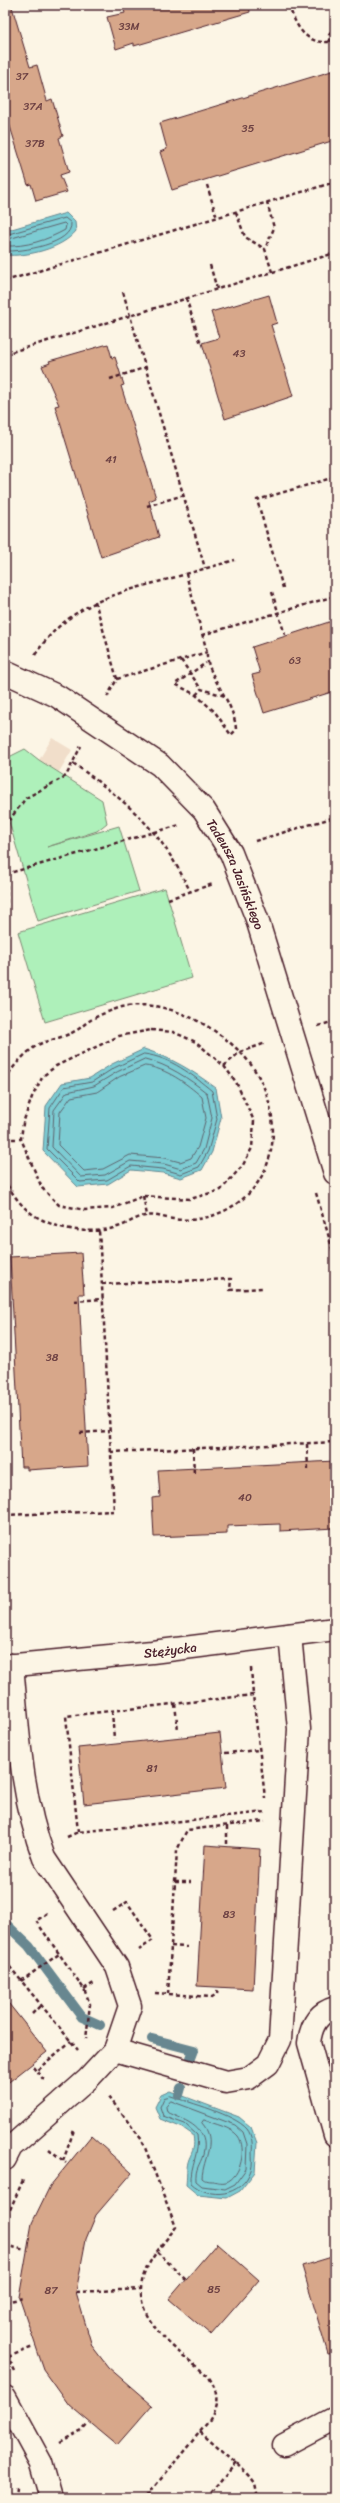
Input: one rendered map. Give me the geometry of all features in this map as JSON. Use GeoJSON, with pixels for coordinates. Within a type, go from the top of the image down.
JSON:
{"type":"FeatureCollection","features":[{"type":"Feature","properties":{"kind":"street","name":"Tadeusza Jasińskiego"},"geometry":{"type":"LineString","coordinates":[[5,672],[56,696],[160,765],[204,810],[231,853],[257,919],[335,1173]]}},
{"type":"Feature","properties":{"kind":"street","name":"Stężycka"},"geometry":{"type":"LineString","coordinates":[[8,1665],[152,1652],[335,1629]]}},
{"type":"Feature","properties":{"kind":"street"},"geometry":{"type":"LineString","coordinates":[[115,2050],[226,2082],[249,2078],[268,2064],[280,2040],[299,1729],[290,1635]]}},
{"type":"Feature","properties":{"kind":"street"},"geometry":{"type":"LineString","coordinates":[[5,2159],[11,2147],[88,2079],[115,2050],[130,2006],[117,1967],[44,1858],[37,1840],[28,1810],[8,1665]]}},
{"type":"Feature","properties":{"kind":"street"},"geometry":{"type":"LineString","coordinates":[[335,2008],[317,2018],[311,2030],[309,2043],[335,2135]]}},
{"type":"Feature","properties":{"kind":"street"},"geometry":{"type":"LineString","coordinates":[[5,2396],[41,2463],[51,2498]]}},
{"type":"Feature","properties":{"kind":"street"},"geometry":{"type":"LineString","coordinates":[[284,2445],[335,2418]]}},
{"type":"Feature","properties":{"kind":"path"},"geometry":{"type":"LineString","coordinates":[[289,5],[298,29],[304,36],[317,42],[335,42]]}},
{"type":"Feature","properties":{"kind":"path"},"geometry":{"type":"LineString","coordinates":[[330,42],[329,35],[335,28]]}},
{"type":"Feature","properties":{"kind":"path"},"geometry":{"type":"LineString","coordinates":[[333,146],[335,152]]}},
{"type":"Feature","properties":{"kind":"path"},"geometry":{"type":"LineString","coordinates":[[5,281],[335,182]]}},
{"type":"Feature","properties":{"kind":"path"},"geometry":{"type":"LineString","coordinates":[[207,185],[217,218]]}},
{"type":"Feature","properties":{"kind":"path"},"geometry":{"type":"LineString","coordinates":[[267,202],[274,228],[265,249],[272,272]]}},
{"type":"Feature","properties":{"kind":"path"},"geometry":{"type":"LineString","coordinates":[[236,212],[245,237],[265,249]]}},
{"type":"Feature","properties":{"kind":"path"},"geometry":{"type":"LineString","coordinates":[[5,354],[335,253]]}},
{"type":"Feature","properties":{"kind":"path"},"geometry":{"type":"LineString","coordinates":[[210,265],[217,289]]}},
{"type":"Feature","properties":{"kind":"path"},"geometry":{"type":"LineString","coordinates":[[123,292],[147,367],[205,568]]}},
{"type":"Feature","properties":{"kind":"path"},"geometry":{"type":"LineString","coordinates":[[186,298],[201,344]]}},
{"type":"Feature","properties":{"kind":"path"},"geometry":{"type":"LineString","coordinates":[[110,379],[147,367]]}},
{"type":"Feature","properties":{"kind":"path"},"geometry":{"type":"LineString","coordinates":[[283,588],[257,500],[335,477]]}},
{"type":"Feature","properties":{"kind":"path"},"geometry":{"type":"LineString","coordinates":[[147,506],[184,494]]}},
{"type":"Feature","properties":{"kind":"path"},"geometry":{"type":"LineString","coordinates":[[33,658],[43,643],[65,620],[95,601],[235,560]]}},
{"type":"Feature","properties":{"kind":"path"},"geometry":{"type":"LineString","coordinates":[[186,574],[207,652],[206,663],[236,718],[236,730],[231,735],[226,731],[216,712],[196,695],[175,684],[206,663]]}},
{"type":"Feature","properties":{"kind":"path"},"geometry":{"type":"LineString","coordinates":[[272,592],[285,635]]}},
{"type":"Feature","properties":{"kind":"path"},"geometry":{"type":"LineString","coordinates":[[202,635],[335,596]]}},
{"type":"Feature","properties":{"kind":"path"},"geometry":{"type":"LineString","coordinates":[[95,601],[117,679],[111,690]]}},
{"type":"Feature","properties":{"kind":"path"},"geometry":{"type":"LineString","coordinates":[[117,679],[207,652]]}},
{"type":"Feature","properties":{"kind":"path"},"geometry":{"type":"LineString","coordinates":[[181,660],[201,689],[225,696]]}},
{"type":"Feature","properties":{"kind":"path"},"geometry":{"type":"LineString","coordinates":[[196,695],[201,689]]}},
{"type":"Feature","properties":{"kind":"path"},"geometry":{"type":"LineString","coordinates":[[73,763],[123,799],[155,832],[177,864],[190,891],[168,899]]}},
{"type":"Feature","properties":{"kind":"path"},"geometry":{"type":"LineString","coordinates":[[5,1015],[6,820],[10,819],[26,798],[66,776]]}},
{"type":"Feature","properties":{"kind":"path"},"geometry":{"type":"LineString","coordinates":[[333,796],[335,803]]}},
{"type":"Feature","properties":{"kind":"path"},"geometry":{"type":"LineString","coordinates":[[251,842],[335,816]]}},
{"type":"Feature","properties":{"kind":"path"},"geometry":{"type":"LineString","coordinates":[[6,874],[185,824]]}},
{"type":"Feature","properties":{"kind":"path"},"geometry":{"type":"LineString","coordinates":[[5,1080],[24,1056],[40,1044],[76,1031],[89,1021],[122,1008],[141,1006],[174,1011],[196,1019],[240,1052],[258,1079],[267,1098],[272,1121],[273,1144],[269,1165],[256,1185],[238,1203],[205,1219],[188,1220],[147,1215],[112,1230],[72,1230],[32,1214],[5,1181]]}},
{"type":"Feature","properties":{"kind":"path"},"geometry":{"type":"LineString","coordinates":[[311,1028],[335,1021]]}},
{"type":"Feature","properties":{"kind":"path"},"geometry":{"type":"LineString","coordinates":[[152,1030],[173,1032],[196,1042],[224,1066],[246,1100],[254,1121],[252,1148],[243,1165],[221,1190],[190,1199],[143,1196],[113,1208],[85,1210],[59,1205],[42,1188],[21,1139],[23,1123],[32,1097],[43,1076],[56,1066],[119,1036],[152,1030]]}},
{"type":"Feature","properties":{"kind":"path"},"geometry":{"type":"LineString","coordinates":[[224,1066],[240,1052],[272,1041]]}},
{"type":"Feature","properties":{"kind":"path"},"geometry":{"type":"LineString","coordinates":[[5,1139],[21,1139]]}},
{"type":"Feature","properties":{"kind":"path"},"geometry":{"type":"LineString","coordinates":[[315,1191],[335,1258]]}},
{"type":"Feature","properties":{"kind":"path"},"geometry":{"type":"LineString","coordinates":[[143,1196],[147,1215]]}},
{"type":"Feature","properties":{"kind":"path"},"geometry":{"type":"LineString","coordinates":[[5,1515],[114,1511],[99,1230]]}},
{"type":"Feature","properties":{"kind":"path"},"geometry":{"type":"LineString","coordinates":[[102,1284],[230,1279],[230,1290],[262,1288]]}},
{"type":"Feature","properties":{"kind":"path"},"geometry":{"type":"LineString","coordinates":[[74,1301],[103,1299]]}},
{"type":"Feature","properties":{"kind":"path"},"geometry":{"type":"LineString","coordinates":[[80,1433],[110,1431]]}},
{"type":"Feature","properties":{"kind":"path"},"geometry":{"type":"LineString","coordinates":[[111,1452],[335,1442]]}},
{"type":"Feature","properties":{"kind":"path"},"geometry":{"type":"LineString","coordinates":[[307,1444],[308,1470]]}},
{"type":"Feature","properties":{"kind":"path"},"geometry":{"type":"LineString","coordinates":[[192,1448],[194,1476]]}},
{"type":"Feature","properties":{"kind":"path"},"geometry":{"type":"LineString","coordinates":[[62,1839],[78,1832],[266,1812],[250,1662]]}},
{"type":"Feature","properties":{"kind":"path"},"geometry":{"type":"LineString","coordinates":[[78,1832],[66,1716],[253,1695]]}},
{"type":"Feature","properties":{"kind":"path"},"geometry":{"type":"LineString","coordinates":[[175,1704],[178,1731]]}},
{"type":"Feature","properties":{"kind":"path"},"geometry":{"type":"LineString","coordinates":[[112,1711],[114,1739]]}},
{"type":"Feature","properties":{"kind":"path"},"geometry":{"type":"LineString","coordinates":[[225,1753],[260,1750]]}},
{"type":"Feature","properties":{"kind":"path"},"geometry":{"type":"LineString","coordinates":[[264,1789],[272,1788]]}},
{"type":"Feature","properties":{"kind":"path"},"geometry":{"type":"LineString","coordinates":[[168,1994],[177,1850],[187,1830],[274,1820],[292,1836]]}},
{"type":"Feature","properties":{"kind":"path"},"geometry":{"type":"LineString","coordinates":[[227,1826],[227,1844]]}},
{"type":"Feature","properties":{"kind":"path"},"geometry":{"type":"LineString","coordinates":[[175,1882],[191,1882]]}},
{"type":"Feature","properties":{"kind":"path"},"geometry":{"type":"LineString","coordinates":[[171,1946],[187,1946]]}},
{"type":"Feature","properties":{"kind":"path"},"geometry":{"type":"LineString","coordinates":[[22,1981],[60,1954]]}},
{"type":"Feature","properties":{"kind":"path"},"geometry":{"type":"LineString","coordinates":[[5,1961],[79,2052]]}},
{"type":"Feature","properties":{"kind":"path"},"geometry":{"type":"LineString","coordinates":[[152,1992],[212,1997],[217,1994],[218,1988]]}},
{"type":"Feature","properties":{"kind":"path"},"geometry":{"type":"LineString","coordinates":[[87,2036],[90,2004]]}},
{"type":"Feature","properties":{"kind":"path"},"geometry":{"type":"LineString","coordinates":[[32,2014],[41,2005]]}},
{"type":"Feature","properties":{"kind":"path"},"geometry":{"type":"LineString","coordinates":[[36,2071],[71,2041]]}},
{"type":"Feature","properties":{"kind":"path"},"geometry":{"type":"LineString","coordinates":[[33,2067],[44,2081]]}},
{"type":"Feature","properties":{"kind":"path"},"geometry":{"type":"LineString","coordinates":[[106,2093],[142,2140],[176,2227],[148,2265],[141,2289],[148,2320],[158,2332],[208,2376],[214,2385],[218,2398],[215,2412],[145,2498]]}},
{"type":"Feature","properties":{"kind":"path"},"geometry":{"type":"LineString","coordinates":[[63,2161],[74,2129],[72,2125]]}},
{"type":"Feature","properties":{"kind":"path"},"geometry":{"type":"LineString","coordinates":[[46,2146],[66,2163]]}},
{"type":"Feature","properties":{"kind":"path"},"geometry":{"type":"LineString","coordinates":[[5,2245],[25,2250]]}},
{"type":"Feature","properties":{"kind":"path"},"geometry":{"type":"LineString","coordinates":[[157,2252],[186,2279]]}},
{"type":"Feature","properties":{"kind":"path"},"geometry":{"type":"LineString","coordinates":[[76,2292],[141,2289]]}},
{"type":"Feature","properties":{"kind":"path"},"geometry":{"type":"LineString","coordinates":[[5,2302],[24,2298]]}},
{"type":"Feature","properties":{"kind":"path"},"geometry":{"type":"LineString","coordinates":[[8,2357],[33,2347]]}},
{"type":"Feature","properties":{"kind":"path"},"geometry":{"type":"LineString","coordinates":[[58,2443],[82,2430],[88,2423]]}},
{"type":"Feature","properties":{"kind":"path"},"geometry":{"type":"LineString","coordinates":[[200,2432],[236,2463],[255,2483],[258,2498]]}},
{"type":"Feature","properties":{"kind":"path"},"geometry":{"type":"LineString","coordinates":[[211,2493],[236,2463]]}},
{"type":"Feature","properties":{"kind":"path"},"geometry":{"type":"LineString","coordinates":[[149,2493],[154,2498]]}},
{"type":"Feature","properties":{"kind":"path"},"geometry":{"type":"LineString","coordinates":[[110,2498],[123,2495],[124,2498]]}},
{"type":"Feature","properties":{"kind":"shaded area"},"geometry":{"type":"Polygon","coordinates":[[[52,738],[72,750],[59,772],[39,760],[52,738]]]}},
{"type":"Feature","properties":{"kind":"green space"},"geometry":{"type":"Polygon","coordinates":[[[25,749],[39,760],[102,800],[107,823],[97,831],[47,847],[119,826],[139,891],[38,921],[5,808],[5,759],[25,749]]]}},
{"type":"Feature","properties":{"kind":"green space"},"geometry":{"type":"Polygon","coordinates":[[[165,888],[192,978],[45,1022],[18,932],[165,888]]]}},
{"type":"Feature","properties":{"kind":"water"},"geometry":{"type":"Polygon","coordinates":[[[66,213],[75,222],[76,231],[62,243],[33,253],[23,255],[5,255],[5,231],[66,213]]]}},
{"type":"Feature","properties":{"kind":"water"},"geometry":{"type":"Polygon","coordinates":[[[144,1049],[164,1056],[199,1076],[216,1088],[221,1118],[212,1152],[202,1170],[181,1178],[163,1173],[131,1170],[108,1184],[78,1187],[43,1151],[46,1106],[62,1083],[90,1078],[112,1064],[144,1049]]]}},
{"type":"Feature","properties":{"kind":"water"},"geometry":{"type":"Polygon","coordinates":[[[170,2091],[239,2117],[251,2127],[257,2143],[255,2172],[240,2191],[227,2198],[198,2195],[186,2185],[187,2165],[194,2145],[193,2135],[183,2128],[160,2119],[155,2107],[161,2095],[170,2091]]]}},
{"type":"Feature","properties":{"kind":"building"},"geometry":{"type":"Polygon","coordinates":[[[122,5],[249,5],[250,12],[134,46],[134,43],[116,49],[107,17],[125,13],[122,5]]]}},
{"type":"Feature","properties":{"kind":"building"},"geometry":{"type":"Polygon","coordinates":[[[12,7],[30,67],[37,65],[47,101],[52,99],[63,136],[59,138],[69,172],[60,175],[67,192],[36,201],[31,184],[28,185],[5,110],[5,8],[12,7]]]}},
{"type":"Feature","properties":{"kind":"building"},"geometry":{"type":"Polygon","coordinates":[[[335,70],[335,140],[172,190],[160,152],[167,149],[160,123],[335,70]]]}},
{"type":"Feature","properties":{"kind":"building"},"geometry":{"type":"Polygon","coordinates":[[[269,295],[277,323],[271,325],[293,396],[225,419],[202,343],[219,338],[211,312],[269,295]]]}},
{"type":"Feature","properties":{"kind":"building"},"geometry":{"type":"Polygon","coordinates":[[[108,344],[112,358],[115,357],[124,385],[121,386],[156,498],[149,501],[159,537],[101,557],[55,406],[59,405],[42,366],[50,363],[49,361],[108,344]]]}},
{"type":"Feature","properties":{"kind":"building"},"geometry":{"type":"Polygon","coordinates":[[[335,620],[335,691],[264,713],[252,675],[260,673],[252,647],[335,620]]]}},
{"type":"Feature","properties":{"kind":"building"},"geometry":{"type":"Polygon","coordinates":[[[81,1253],[84,1294],[79,1294],[88,1466],[27,1470],[27,1467],[21,1467],[10,1257],[81,1253]]]}},
{"type":"Feature","properties":{"kind":"building"},"geometry":{"type":"Polygon","coordinates":[[[335,1461],[335,1528],[280,1531],[280,1524],[227,1526],[227,1534],[154,1537],[152,1498],[160,1497],[158,1470],[335,1461]]]}},
{"type":"Feature","properties":{"kind":"building"},"geometry":{"type":"Polygon","coordinates":[[[220,1733],[226,1788],[84,1804],[78,1748],[220,1733]]]}},
{"type":"Feature","properties":{"kind":"building"},"geometry":{"type":"Polygon","coordinates":[[[205,1845],[260,1849],[253,1989],[197,1986],[205,1845]]]}},
{"type":"Feature","properties":{"kind":"building"},"geometry":{"type":"Polygon","coordinates":[[[5,1999],[47,2052],[5,2085],[5,1999]]]}},
{"type":"Feature","properties":{"kind":"building"},"geometry":{"type":"Polygon","coordinates":[[[91,2136],[132,2173],[96,2215],[86,2239],[76,2292],[92,2346],[108,2367],[152,2405],[117,2445],[69,2405],[44,2370],[19,2297],[32,2223],[50,2186],[91,2136]]]}},
{"type":"Feature","properties":{"kind":"building"},"geometry":{"type":"Polygon","coordinates":[[[217,2243],[259,2280],[211,2335],[169,2299],[217,2243]]]}},
{"type":"Feature","properties":{"kind":"building"},"geometry":{"type":"Polygon","coordinates":[[[335,2256],[335,2353],[328,2354],[302,2266],[335,2256]]]}},
{"type":"Feature","properties":{"kind":"waterway"},"geometry":{"type":"LineString","coordinates":[[5,1923],[29,1946],[82,2017],[100,2025]]}},
{"type":"Feature","properties":{"kind":"waterway"},"geometry":{"type":"LineString","coordinates":[[152,2039],[194,2050],[191,2058]]}},
{"type":"Feature","properties":{"kind":"waterway"},"geometry":{"type":"LineString","coordinates":[[179,2095],[181,2088]]}}]}
